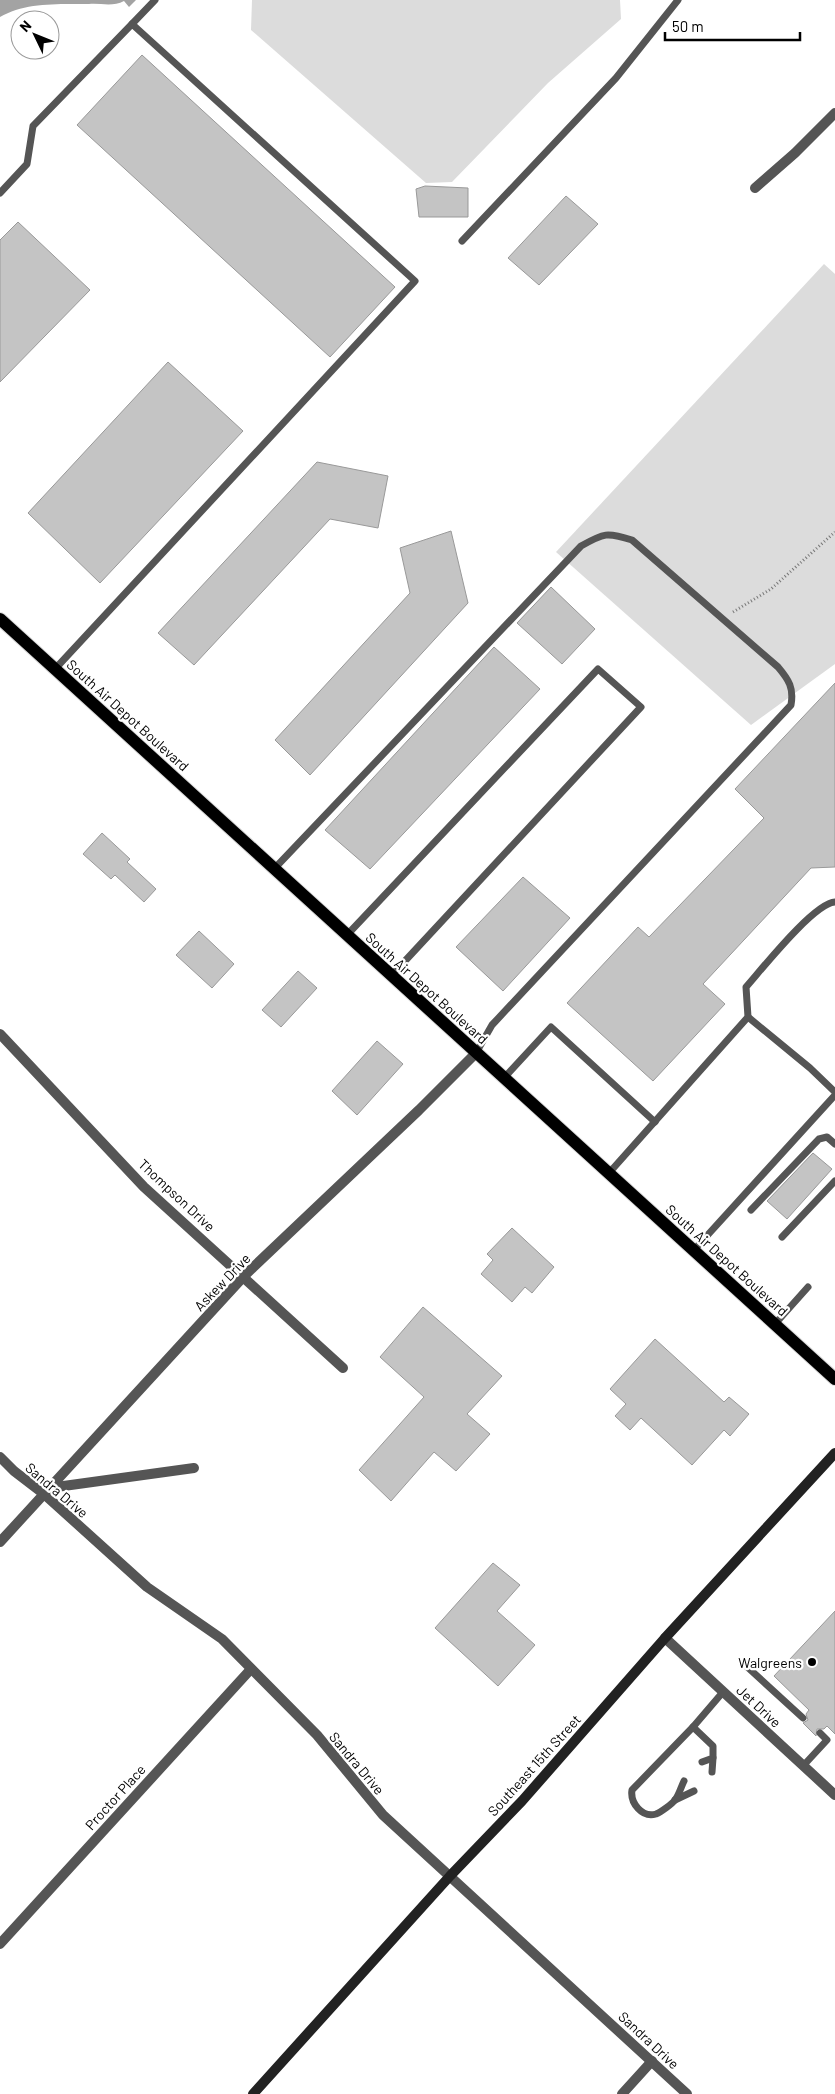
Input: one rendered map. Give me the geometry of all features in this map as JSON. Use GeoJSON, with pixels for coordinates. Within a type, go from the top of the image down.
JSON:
{"type":"FeatureCollection","features":[{"type":"Feature","properties":{"kind":"main road","name":"South Air Depot Boulevard"},"geometry":{"type":"LineString","coordinates":[[0,619],[835,1379]]}},
{"type":"Feature","properties":{"kind":"main road","name":"Southeast 15th Street"},"geometry":{"type":"LineString","coordinates":[[253,2094],[450,1876],[522,1801],[665,1638],[835,1452]]}},
{"type":"Feature","properties":{"kind":"street"},"geometry":{"type":"LineString","coordinates":[[754,188],[834,116]]}},
{"type":"Feature","properties":{"kind":"street","name":"Thompson Drive"},"geometry":{"type":"LineString","coordinates":[[0,1034],[144,1187],[343,1368]]}},
{"type":"Feature","properties":{"kind":"street","name":"Askew Drive"},"geometry":{"type":"LineString","coordinates":[[0,1542],[244,1276],[419,1110],[476,1053]]}},
{"type":"Feature","properties":{"kind":"street","name":"Sandra Drive"},"geometry":{"type":"LineString","coordinates":[[0,1457],[14,1471],[47,1491],[147,1587],[222,1639],[317,1736],[383,1815],[687,2094]]}},
{"type":"Feature","properties":{"kind":"street"},"geometry":{"type":"LineString","coordinates":[[47,1491],[194,1468]]}},
{"type":"Feature","properties":{"kind":"street","name":"Jet Drive"},"geometry":{"type":"LineString","coordinates":[[665,1638],[835,1795]]}},
{"type":"Feature","properties":{"kind":"street","name":"Proctor Place"},"geometry":{"type":"LineString","coordinates":[[0,1944],[251,1669]]}},
{"type":"Feature","properties":{"kind":"street"},"geometry":{"type":"LineString","coordinates":[[622,2094],[652,2061]]}},
{"type":"Feature","properties":{"kind":"lane"},"geometry":{"type":"LineString","coordinates":[[0,193],[27,164],[33,126],[155,0]]}},
{"type":"Feature","properties":{"kind":"lane"},"geometry":{"type":"LineString","coordinates":[[462,242],[616,78],[678,0]]}},
{"type":"Feature","properties":{"kind":"lane"},"geometry":{"type":"LineString","coordinates":[[55,669],[415,282],[132,24]]}},
{"type":"Feature","properties":{"kind":"lane"},"geometry":{"type":"LineString","coordinates":[[274,869],[581,546],[601,535],[616,535],[632,540],[778,668],[790,681],[793,694],[791,705],[492,1025],[476,1053]]}},
{"type":"Feature","properties":{"kind":"lane"},"geometry":{"type":"LineString","coordinates":[[347,935],[598,669],[640,706],[391,976]]}},
{"type":"Feature","properties":{"kind":"lane"},"geometry":{"type":"LineString","coordinates":[[609,1173],[748,1017],[746,987],[809,917],[828,902],[835,902]]}},
{"type":"Feature","properties":{"kind":"lane"},"geometry":{"type":"LineString","coordinates":[[694,1250],[835,1094],[810,1068],[748,1017]]}},
{"type":"Feature","properties":{"kind":"lane"},"geometry":{"type":"LineString","coordinates":[[504,1078],[551,1027],[656,1122]]}},
{"type":"Feature","properties":{"kind":"lane"},"geometry":{"type":"LineString","coordinates":[[751,1210],[818,1139],[827,1137],[835,1144]]}},
{"type":"Feature","properties":{"kind":"lane"},"geometry":{"type":"LineString","coordinates":[[782,1237],[835,1181]]}},
{"type":"Feature","properties":{"kind":"lane"},"geometry":{"type":"LineString","coordinates":[[775,1324],[808,1287]]}},
{"type":"Feature","properties":{"kind":"lane"},"geometry":{"type":"LineString","coordinates":[[744,1664],[802,1718]]}},
{"type":"Feature","properties":{"kind":"lane"},"geometry":{"type":"LineString","coordinates":[[694,1791],[676,1800],[657,1814],[641,1811],[634,1804],[631,1796],[632,1790],[693,1727],[723,1692]]}},
{"type":"Feature","properties":{"kind":"lane"},"geometry":{"type":"LineString","coordinates":[[693,1727],[713,1746],[712,1772]]}},
{"type":"Feature","properties":{"kind":"lane"},"geometry":{"type":"LineString","coordinates":[[804,1766],[827,1740],[820,1733]]}},
{"type":"Feature","properties":{"kind":"lane"},"geometry":{"type":"LineString","coordinates":[[702,1762],[714,1758]]}},
{"type":"Feature","properties":{"kind":"lane"},"geometry":{"type":"LineString","coordinates":[[676,1800],[684,1781]]}},
{"type":"Feature","properties":{"kind":"path"},"geometry":{"type":"LineString","coordinates":[[722,619],[771,589],[835,532]]}},
{"type":"Feature","properties":{"kind":"shaded area"},"geometry":{"type":"Polygon","coordinates":[[[0,0],[136,0],[129,7],[124,1],[111,4],[32,6],[10,10],[10,12],[0,17],[0,0]]]}},
{"type":"Feature","properties":{"kind":"shaded area"},"geometry":{"type":"Polygon","coordinates":[[[252,0],[620,0],[621,19],[548,83],[452,182],[426,183],[251,30],[252,0]]]}},
{"type":"Feature","properties":{"kind":"shaded area"},"geometry":{"type":"Polygon","coordinates":[[[824,264],[835,274],[835,664],[751,725],[556,552],[824,264]]]}},
{"type":"Feature","properties":{"kind":"building"},"geometry":{"type":"Polygon","coordinates":[[[142,55],[395,287],[330,357],[77,125],[142,55]]]}},
{"type":"Feature","properties":{"kind":"building"},"geometry":{"type":"Polygon","coordinates":[[[425,186],[468,188],[468,217],[419,217],[416,189],[425,186]]]}},
{"type":"Feature","properties":{"kind":"building"},"geometry":{"type":"Polygon","coordinates":[[[566,196],[598,224],[539,285],[508,258],[566,196]]]}},
{"type":"Feature","properties":{"kind":"building"},"geometry":{"type":"Polygon","coordinates":[[[18,222],[90,290],[0,382],[0,240],[18,222]]]}},
{"type":"Feature","properties":{"kind":"building"},"geometry":{"type":"Polygon","coordinates":[[[168,362],[243,431],[100,583],[28,513],[168,362]]]}},
{"type":"Feature","properties":{"kind":"building"},"geometry":{"type":"Polygon","coordinates":[[[317,462],[388,476],[378,528],[330,519],[194,665],[158,633],[317,462]]]}},
{"type":"Feature","properties":{"kind":"building"},"geometry":{"type":"Polygon","coordinates":[[[451,531],[468,603],[310,775],[275,740],[410,593],[400,548],[451,531]]]}},
{"type":"Feature","properties":{"kind":"building"},"geometry":{"type":"Polygon","coordinates":[[[551,587],[595,629],[562,664],[517,623],[551,587]]]}},
{"type":"Feature","properties":{"kind":"building"},"geometry":{"type":"Polygon","coordinates":[[[494,647],[540,689],[370,869],[325,830],[494,647]]]}},
{"type":"Feature","properties":{"kind":"building"},"geometry":{"type":"Polygon","coordinates":[[[835,683],[835,867],[811,868],[703,984],[725,1004],[653,1081],[567,1003],[638,927],[649,937],[764,818],[735,789],[835,683]]]}},
{"type":"Feature","properties":{"kind":"building"},"geometry":{"type":"Polygon","coordinates":[[[102,833],[130,859],[127,862],[156,889],[144,902],[115,875],[111,879],[83,854],[102,833]]]}},
{"type":"Feature","properties":{"kind":"building"},"geometry":{"type":"Polygon","coordinates":[[[523,877],[570,918],[503,991],[456,947],[523,877]]]}},
{"type":"Feature","properties":{"kind":"building"},"geometry":{"type":"Polygon","coordinates":[[[199,931],[234,964],[212,988],[176,955],[199,931]]]}},
{"type":"Feature","properties":{"kind":"building"},"geometry":{"type":"Polygon","coordinates":[[[298,971],[317,988],[281,1027],[262,1010],[298,971]]]}},
{"type":"Feature","properties":{"kind":"building"},"geometry":{"type":"Polygon","coordinates":[[[377,1041],[403,1064],[357,1115],[332,1091],[377,1041]]]}},
{"type":"Feature","properties":{"kind":"building"},"geometry":{"type":"Polygon","coordinates":[[[813,1153],[832,1169],[787,1219],[767,1201],[813,1153]]]}},
{"type":"Feature","properties":{"kind":"building"},"geometry":{"type":"Polygon","coordinates":[[[512,1228],[554,1267],[532,1293],[525,1287],[512,1302],[481,1274],[493,1260],[487,1254],[512,1228]]]}},
{"type":"Feature","properties":{"kind":"building"},"geometry":{"type":"Polygon","coordinates":[[[423,1307],[502,1376],[467,1414],[490,1434],[456,1471],[434,1452],[391,1501],[359,1470],[424,1397],[380,1357],[423,1307]]]}},
{"type":"Feature","properties":{"kind":"building"},"geometry":{"type":"Polygon","coordinates":[[[655,1339],[724,1402],[729,1397],[749,1414],[730,1436],[724,1430],[692,1465],[641,1418],[630,1430],[615,1416],[626,1404],[610,1389],[655,1339]]]}},
{"type":"Feature","properties":{"kind":"building"},"geometry":{"type":"Polygon","coordinates":[[[493,1563],[520,1585],[497,1611],[535,1645],[498,1686],[435,1628],[493,1563]]]}},
{"type":"Feature","properties":{"kind":"building","name":"Walgreens"},"geometry":{"type":"Polygon","coordinates":[[[835,1611],[835,1734],[827,1726],[824,1729],[817,1729],[816,1736],[803,1723],[808,1720],[806,1714],[809,1710],[774,1676],[835,1611]]]}},
{"type":"Feature","properties":{"kind":"place","name":"Walgreens"},"geometry":{"type":"Point","coordinates":[812,1662]}}]}
